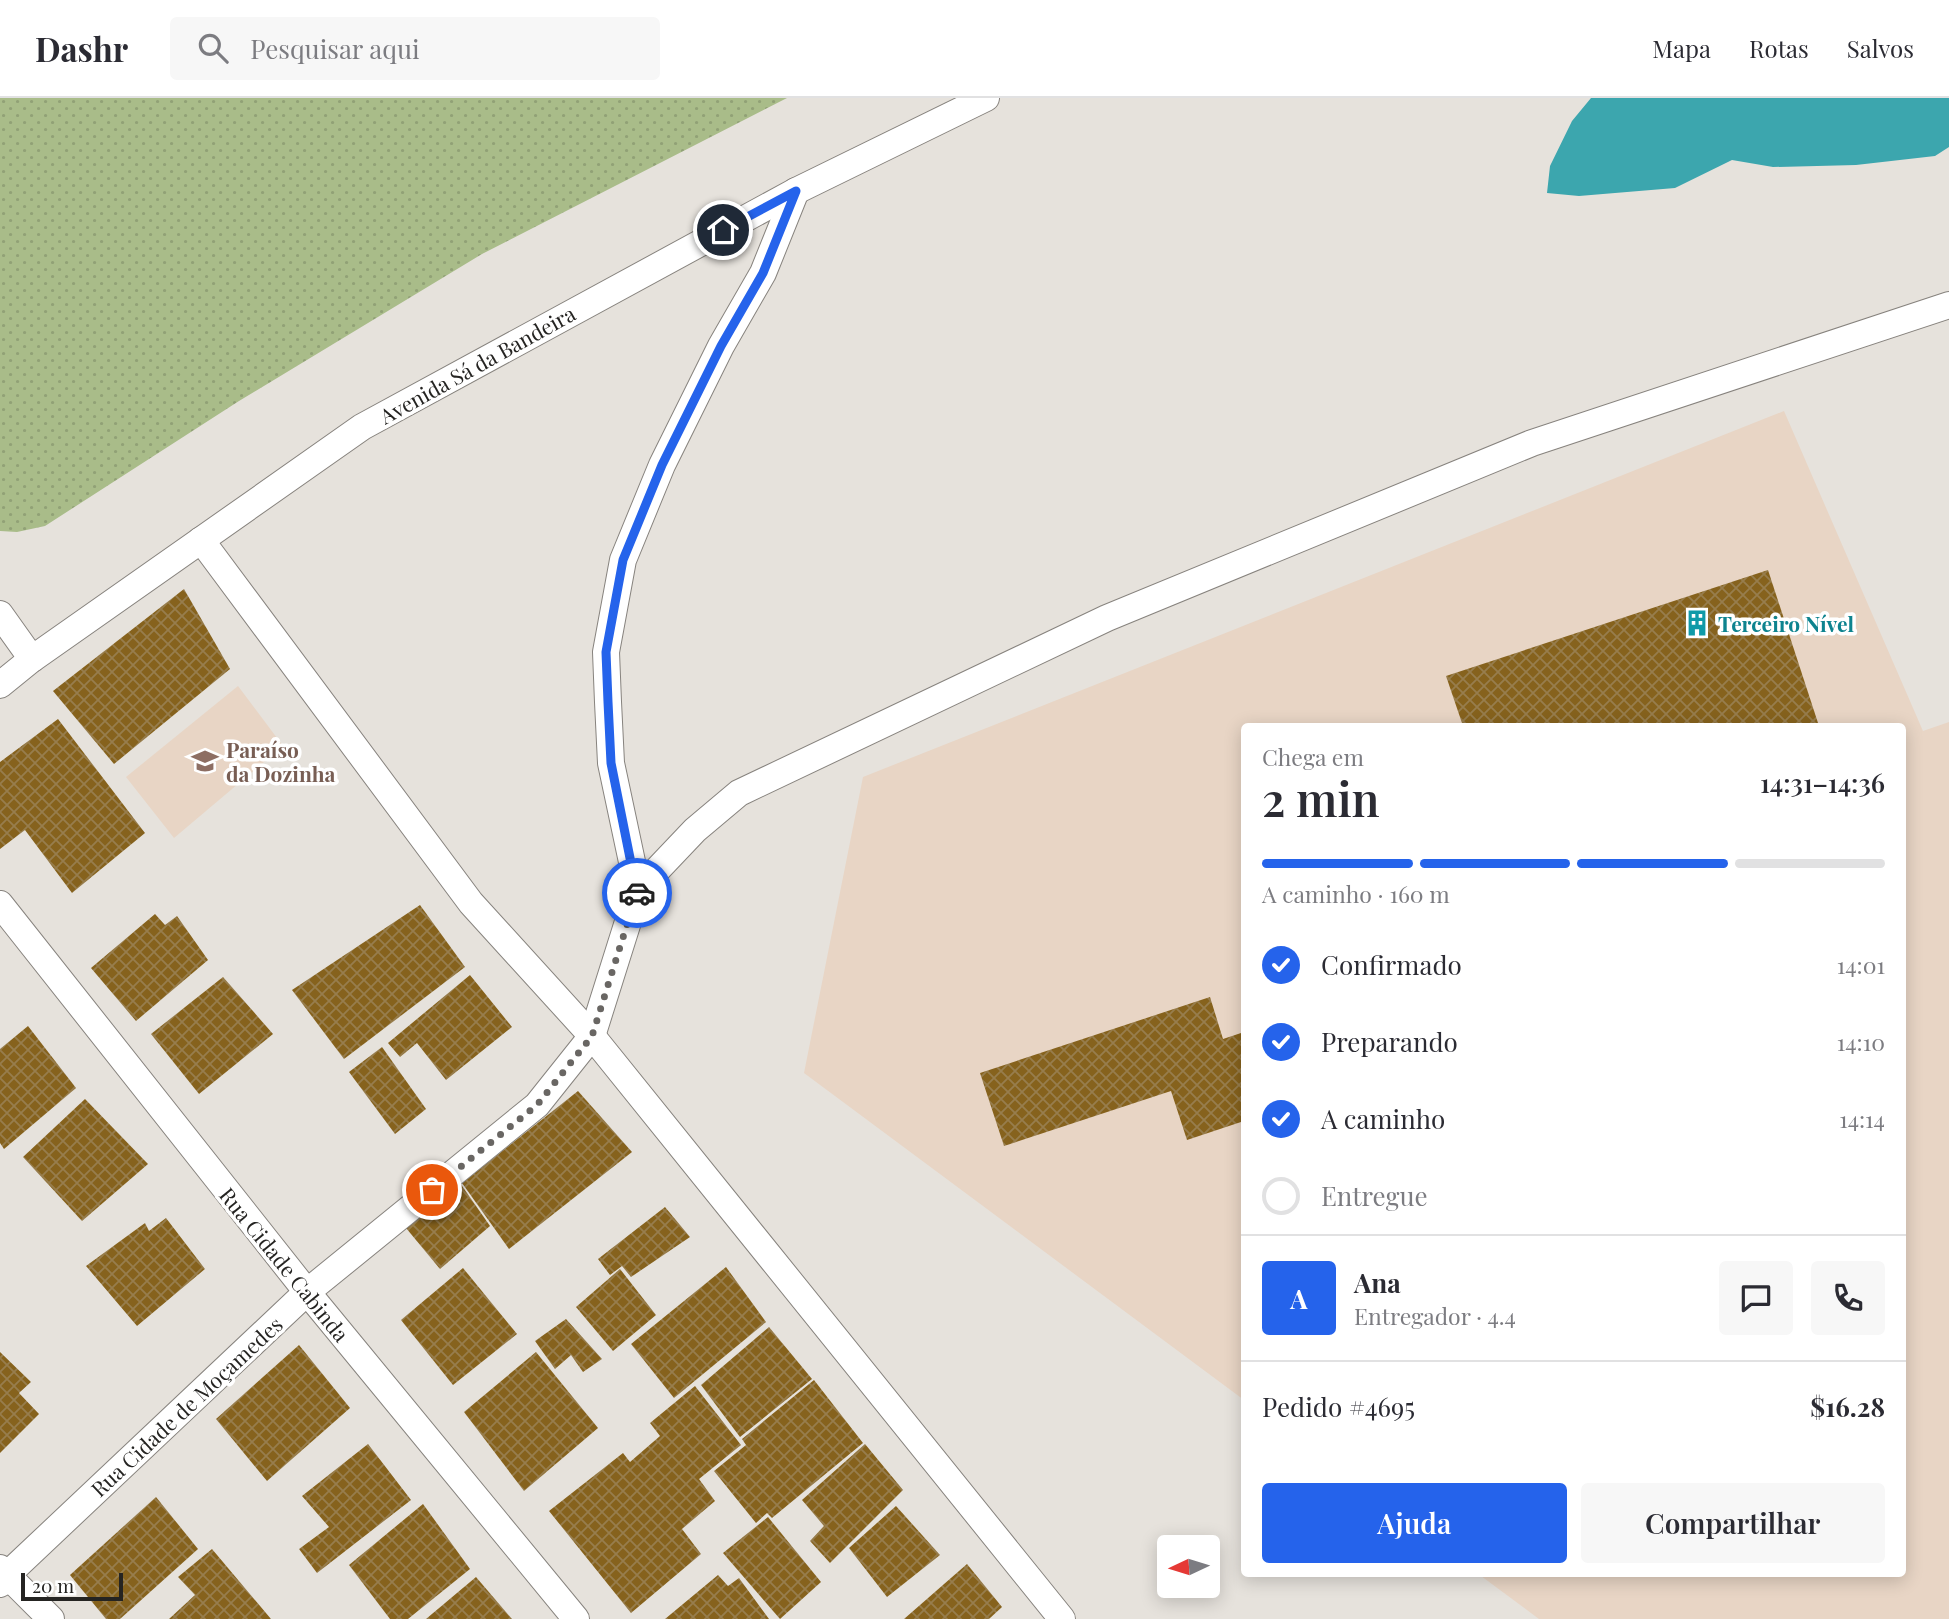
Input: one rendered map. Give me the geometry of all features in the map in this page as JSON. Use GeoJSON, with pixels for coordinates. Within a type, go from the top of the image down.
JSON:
{"type":"FeatureCollection","features":[{"type":"Feature","properties":{"kind":"street","name":"Avenida Sá da Bandeira"},"geometry":{"type":"LineString","coordinates":[[0,685],[32,659],[362,427],[796,191],[986,98]]}},
{"type":"Feature","properties":{"kind":"street"},"geometry":{"type":"LineString","coordinates":[[638,890],[611,763],[608,702],[606,652],[623,560],[662,465],[721,346],[763,273],[796,191]]}},
{"type":"Feature","properties":{"kind":"street"},"geometry":{"type":"LineString","coordinates":[[592,1036],[638,890],[695,830],[739,793],[1107,618],[1532,443],[1949,305]]}},
{"type":"Feature","properties":{"kind":"street"},"geometry":{"type":"LineString","coordinates":[[201,540],[471,903],[592,1036],[1062,1619]]}},
{"type":"Feature","properties":{"kind":"street"},"geometry":{"type":"LineString","coordinates":[[0,614],[32,659]]}},
{"type":"Feature","properties":{"kind":"street","name":"Rua Cidade Cabinda"},"geometry":{"type":"LineString","coordinates":[[0,904],[307,1293],[576,1619]]}},
{"type":"Feature","properties":{"kind":"street","name":"Rua Cidade de Moçamedes"},"geometry":{"type":"LineString","coordinates":[[2,1576],[307,1293],[537,1105],[592,1036]]}},
{"type":"Feature","properties":{"kind":"street"},"geometry":{"type":"LineString","coordinates":[[2,1576],[51,1619]]}},
{"type":"Feature","properties":{"kind":"shaded area"},"geometry":{"type":"Polygon","coordinates":[[[1784,411],[1923,731],[1949,722],[1949,1619],[1539,1619],[1482,1577],[1906,1577],[1906,723],[1241,723],[1241,1398],[804,1073],[863,777],[1784,411]]]}},
{"type":"Feature","properties":{"kind":"shaded area","name":"Paraíso da Dozinha"},"geometry":{"type":"Polygon","coordinates":[[[238,686],[283,746],[174,838],[126,777],[238,686]]]}},
{"type":"Feature","properties":{"kind":"green space"},"geometry":{"type":"Polygon","coordinates":[[[0,98],[787,98],[482,254],[239,401],[45,526],[17,532],[0,531],[0,98]]]}},
{"type":"Feature","properties":{"kind":"water"},"geometry":{"type":"Polygon","coordinates":[[[1591,98],[1949,98],[1949,147],[1935,156],[1856,165],[1773,167],[1732,160],[1675,188],[1579,196],[1547,193],[1550,166],[1572,121],[1591,98]]]}},
{"type":"Feature","properties":{"kind":"building","name":"Terceiro Nível"},"geometry":{"type":"Polygon","coordinates":[[[1768,570],[1818,723],[1462,723],[1446,676],[1768,570]]]}},
{"type":"Feature","properties":{"kind":"building"},"geometry":{"type":"Polygon","coordinates":[[[184,589],[230,669],[114,764],[53,691],[184,589]]]}},
{"type":"Feature","properties":{"kind":"building"},"geometry":{"type":"Polygon","coordinates":[[[58,719],[145,833],[72,893],[25,830],[0,849],[0,762],[58,719]]]}},
{"type":"Feature","properties":{"kind":"building"},"geometry":{"type":"Polygon","coordinates":[[[420,905],[465,967],[344,1059],[292,990],[420,905]]]}},
{"type":"Feature","properties":{"kind":"building"},"geometry":{"type":"Polygon","coordinates":[[[155,914],[165,925],[177,916],[208,960],[136,1021],[91,968],[155,914]]]}},
{"type":"Feature","properties":{"kind":"building"},"geometry":{"type":"Polygon","coordinates":[[[470,975],[512,1027],[446,1080],[417,1043],[400,1057],[388,1043],[470,975]]]}},
{"type":"Feature","properties":{"kind":"building"},"geometry":{"type":"Polygon","coordinates":[[[223,977],[273,1034],[199,1094],[151,1034],[223,977]]]}},
{"type":"Feature","properties":{"kind":"building"},"geometry":{"type":"Polygon","coordinates":[[[1210,997],[1223,1039],[1241,1033],[1241,1122],[1187,1140],[1171,1091],[1004,1146],[980,1073],[1210,997]]]}},
{"type":"Feature","properties":{"kind":"building"},"geometry":{"type":"Polygon","coordinates":[[[28,1026],[76,1088],[4,1149],[0,1143],[0,1049],[28,1026]]]}},
{"type":"Feature","properties":{"kind":"building"},"geometry":{"type":"Polygon","coordinates":[[[382,1047],[426,1109],[395,1134],[349,1072],[382,1047]]]}},
{"type":"Feature","properties":{"kind":"building"},"geometry":{"type":"Polygon","coordinates":[[[578,1091],[632,1152],[509,1249],[462,1183],[578,1091]]]}},
{"type":"Feature","properties":{"kind":"building"},"geometry":{"type":"Polygon","coordinates":[[[85,1099],[148,1164],[82,1221],[23,1157],[85,1099]]]}},
{"type":"Feature","properties":{"kind":"building"},"geometry":{"type":"Polygon","coordinates":[[[460,1183],[490,1226],[440,1269],[406,1228],[460,1183]]]}},
{"type":"Feature","properties":{"kind":"building"},"geometry":{"type":"Polygon","coordinates":[[[665,1207],[690,1237],[631,1277],[622,1266],[610,1275],[598,1259],[665,1207]]]}},
{"type":"Feature","properties":{"kind":"building"},"geometry":{"type":"Polygon","coordinates":[[[166,1218],[205,1269],[137,1326],[86,1266],[145,1223],[149,1231],[166,1218]]]}},
{"type":"Feature","properties":{"kind":"building"},"geometry":{"type":"Polygon","coordinates":[[[726,1267],[766,1322],[674,1398],[631,1344],[726,1267]]]}},
{"type":"Feature","properties":{"kind":"building"},"geometry":{"type":"Polygon","coordinates":[[[463,1268],[517,1334],[453,1385],[401,1320],[463,1268]]]}},
{"type":"Feature","properties":{"kind":"building"},"geometry":{"type":"Polygon","coordinates":[[[620,1269],[656,1315],[613,1351],[576,1307],[620,1269]]]}},
{"type":"Feature","properties":{"kind":"building"},"geometry":{"type":"Polygon","coordinates":[[[566,1319],[602,1359],[583,1372],[571,1355],[555,1369],[535,1341],[566,1319]]]}},
{"type":"Feature","properties":{"kind":"building"},"geometry":{"type":"Polygon","coordinates":[[[769,1327],[812,1379],[740,1437],[701,1385],[769,1327]]]}},
{"type":"Feature","properties":{"kind":"building"},"geometry":{"type":"Polygon","coordinates":[[[299,1345],[350,1408],[267,1481],[216,1419],[299,1345]]]}},
{"type":"Feature","properties":{"kind":"building"},"geometry":{"type":"Polygon","coordinates":[[[0,1352],[31,1382],[19,1393],[39,1414],[0,1453],[0,1352]]]}},
{"type":"Feature","properties":{"kind":"building"},"geometry":{"type":"Polygon","coordinates":[[[536,1352],[598,1428],[524,1491],[464,1412],[536,1352]]]}},
{"type":"Feature","properties":{"kind":"building"},"geometry":{"type":"Polygon","coordinates":[[[814,1380],[863,1443],[772,1518],[767,1513],[756,1523],[714,1471],[746,1445],[742,1439],[814,1380]]]}},
{"type":"Feature","properties":{"kind":"building"},"geometry":{"type":"Polygon","coordinates":[[[695,1386],[741,1445],[699,1479],[715,1501],[682,1529],[701,1554],[631,1613],[549,1511],[623,1453],[630,1462],[660,1436],[650,1423],[695,1386]]]}},
{"type":"Feature","properties":{"kind":"building"},"geometry":{"type":"Polygon","coordinates":[[[368,1444],[411,1500],[317,1573],[299,1549],[329,1527],[302,1496],[368,1444]]]}},
{"type":"Feature","properties":{"kind":"building"},"geometry":{"type":"Polygon","coordinates":[[[865,1444],[903,1490],[830,1563],[810,1541],[824,1526],[802,1500],[865,1444]]]}},
{"type":"Feature","properties":{"kind":"building"},"geometry":{"type":"Polygon","coordinates":[[[156,1497],[198,1549],[120,1619],[106,1619],[70,1575],[156,1497]]]}},
{"type":"Feature","properties":{"kind":"building"},"geometry":{"type":"Polygon","coordinates":[[[423,1504],[470,1569],[408,1619],[390,1619],[349,1565],[423,1504]]]}},
{"type":"Feature","properties":{"kind":"building"},"geometry":{"type":"Polygon","coordinates":[[[896,1506],[940,1555],[887,1597],[849,1548],[896,1506]]]}},
{"type":"Feature","properties":{"kind":"building"},"geometry":{"type":"Polygon","coordinates":[[[768,1517],[821,1582],[780,1619],[723,1553],[768,1517]]]}},
{"type":"Feature","properties":{"kind":"building"},"geometry":{"type":"Polygon","coordinates":[[[212,1549],[271,1619],[169,1619],[195,1595],[178,1577],[212,1549]]]}},
{"type":"Feature","properties":{"kind":"building"},"geometry":{"type":"Polygon","coordinates":[[[967,1564],[1002,1607],[989,1619],[904,1619],[967,1564]]]}},
{"type":"Feature","properties":{"kind":"building"},"geometry":{"type":"Polygon","coordinates":[[[718,1575],[728,1586],[739,1578],[769,1619],[665,1619],[718,1575]]]}},
{"type":"Feature","properties":{"kind":"building"},"geometry":{"type":"Polygon","coordinates":[[[476,1577],[512,1619],[426,1619],[476,1577]]]}},
{"type":"Feature","properties":{"kind":"way so far"},"geometry":{"type":"LineString","coordinates":[[432,1190],[537,1105],[592,1036],[637,893]]}},
{"type":"Feature","properties":{"kind":"place","name":"Terceiro Nível"},"geometry":{"type":"Point","coordinates":[1697,623]}},
{"type":"Feature","properties":{"kind":"place","name":"Paraíso da Dozinha"},"geometry":{"type":"Point","coordinates":[205,761]}},
{"type":"Feature","properties":{"kind":"route"},"geometry":{"type":"LineString","coordinates":[[637,893],[611,763],[608,702],[606,652],[623,560],[662,465],[721,346],[763,273],[796,191],[723,230]]}}]}
